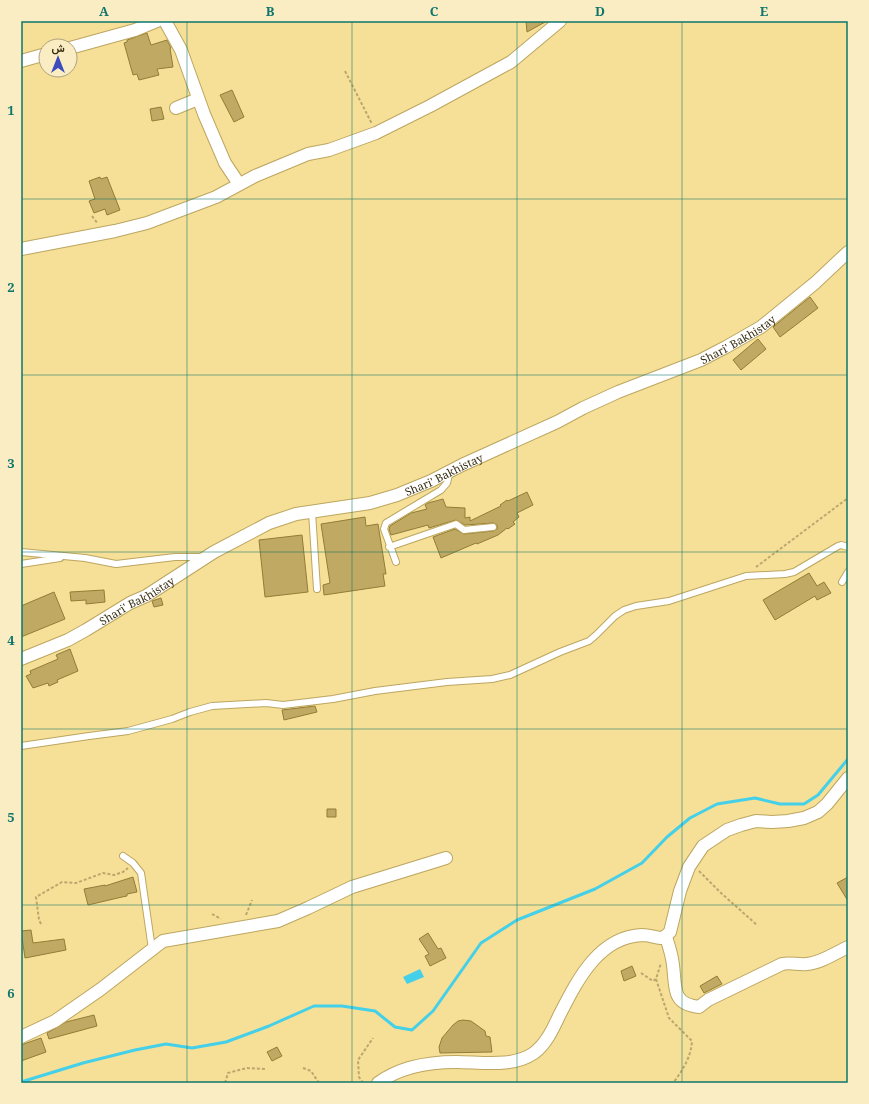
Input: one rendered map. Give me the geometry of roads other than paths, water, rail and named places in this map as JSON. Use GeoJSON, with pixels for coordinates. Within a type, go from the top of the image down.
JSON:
{"type":"FeatureCollection","features":[{"type":"Feature","properties":{"kind":"street"},"geometry":{"type":"LineString","coordinates":[[78,46],[135,30],[157,21]]}},
{"type":"Feature","properties":{"kind":"street"},"geometry":{"type":"LineString","coordinates":[[165,21],[181,50],[198,99],[224,163],[239,184]]}},
{"type":"Feature","properties":{"kind":"street"},"geometry":{"type":"LineString","coordinates":[[21,249],[115,231],[147,223],[216,197],[239,184],[308,154],[329,150],[376,132],[430,106],[511,62],[560,21]]}},
{"type":"Feature","properties":{"kind":"street"},"geometry":{"type":"LineString","coordinates":[[21,60],[38,56]]}},
{"type":"Feature","properties":{"kind":"street"},"geometry":{"type":"LineString","coordinates":[[176,108],[198,99]]}},
{"type":"Feature","properties":{"kind":"street","name":"Shari' Bakhistay"},"geometry":{"type":"LineString","coordinates":[[21,658],[68,640],[130,603],[146,596],[204,557],[239,537],[269,523],[296,514],[370,503],[418,486],[557,422],[618,392],[701,360],[747,336],[815,283],[848,252]]}},
{"type":"Feature","properties":{"kind":"street"},"geometry":{"type":"LineString","coordinates":[[378,1083],[399,1071],[414,1067],[455,1062],[510,1062],[530,1056],[540,1047],[551,1033],[570,994],[594,958],[612,944],[624,938],[643,935],[659,938],[666,936],[670,932],[680,891],[688,867],[703,846],[727,830],[756,821],[772,822],[804,818],[818,812],[828,804],[848,778]]}},
{"type":"Feature","properties":{"kind":"street"},"geometry":{"type":"LineString","coordinates":[[21,1037],[55,1021],[101,989],[163,941],[278,921],[352,887],[446,858]]}},
{"type":"Feature","properties":{"kind":"street"},"geometry":{"type":"LineString","coordinates":[[666,936],[671,951],[675,992],[680,1000],[689,1006],[699,1007],[708,1000],[782,964],[793,962],[810,964],[848,947]]}},
{"type":"Feature","properties":{"kind":"lane"},"geometry":{"type":"LineString","coordinates":[[396,562],[389,547],[384,529],[386,523],[441,490],[447,483],[450,471]]}},
{"type":"Feature","properties":{"kind":"lane"},"geometry":{"type":"LineString","coordinates":[[312,512],[317,588]]}},
{"type":"Feature","properties":{"kind":"lane"},"geometry":{"type":"LineString","coordinates":[[389,547],[456,524],[464,530],[493,527]]}},
{"type":"Feature","properties":{"kind":"lane"},"geometry":{"type":"LineString","coordinates":[[21,746],[88,736],[128,732],[212,706],[266,703],[283,705],[333,699],[375,691],[447,682],[492,679],[510,675],[560,652],[589,641],[615,616],[624,610],[636,606],[669,601],[746,576],[794,572],[838,546],[842,545],[848,547]]}},
{"type":"Feature","properties":{"kind":"lane"},"geometry":{"type":"LineString","coordinates":[[21,552],[116,564],[175,558],[204,557]]}},
{"type":"Feature","properties":{"kind":"lane"},"geometry":{"type":"LineString","coordinates":[[21,564],[69,557]]}},
{"type":"Feature","properties":{"kind":"lane"},"geometry":{"type":"LineString","coordinates":[[842,582],[848,572]]}},
{"type":"Feature","properties":{"kind":"lane"},"geometry":{"type":"LineString","coordinates":[[123,856],[133,863],[141,873],[152,949]]}},
{"type":"Feature","properties":{"kind":"water"},"geometry":{"type":"Polygon","coordinates":[[[420,969],[424,977],[407,984],[403,977],[420,969]]]}},
{"type":"Feature","properties":{"kind":"waterway"},"geometry":{"type":"LineString","coordinates":[[21,1082],[83,1063],[135,1050],[166,1044],[192,1048],[226,1042],[269,1026],[314,1006],[342,1006],[375,1011],[395,1027],[412,1030],[433,1011],[481,943],[517,920],[595,889],[642,863],[667,837],[690,818],[717,804],[755,798],[780,804],[804,804],[818,795],[848,759]]}}]}
